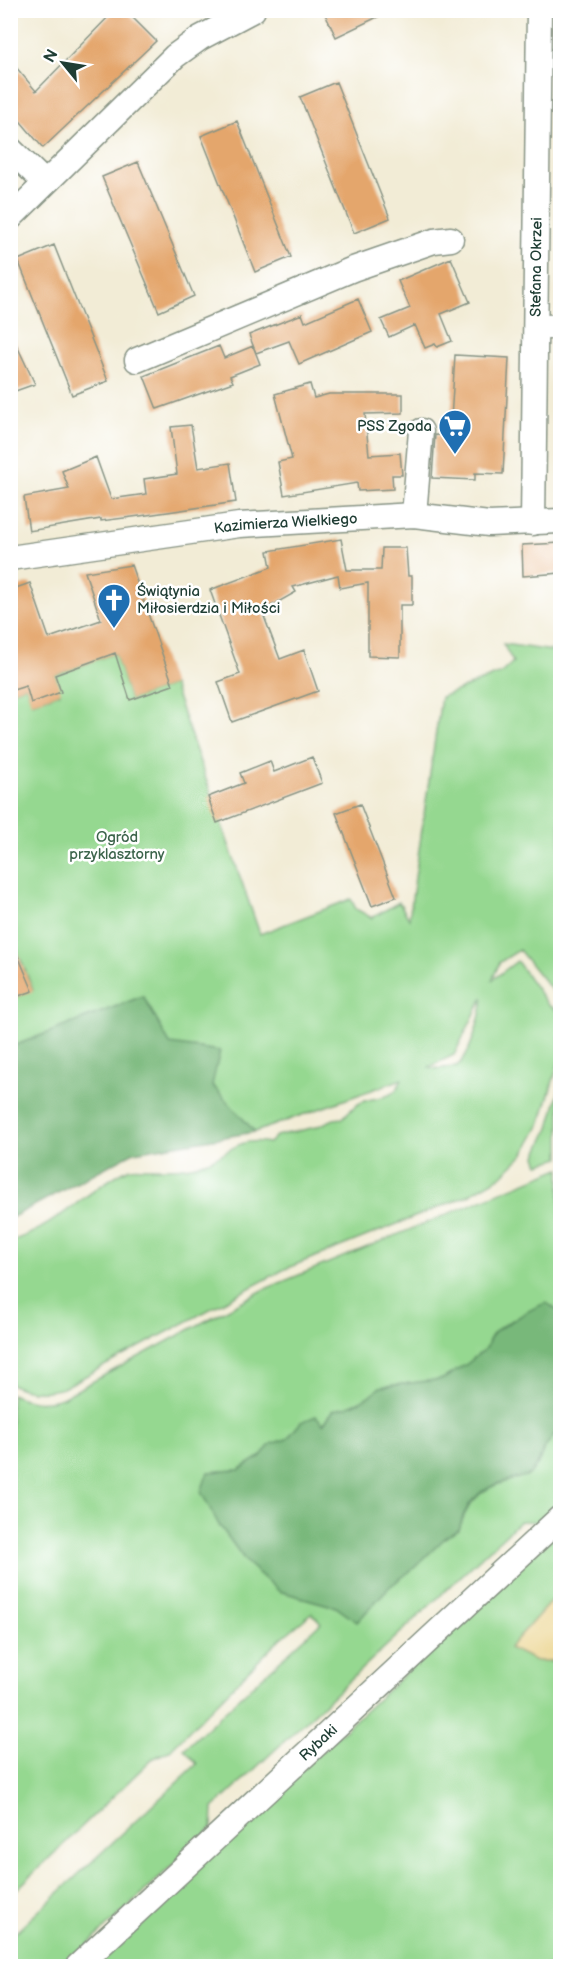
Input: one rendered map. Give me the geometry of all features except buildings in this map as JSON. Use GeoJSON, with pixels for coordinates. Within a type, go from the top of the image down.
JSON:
{"type":"FeatureCollection","features":[{"type":"Feature","properties":{"kind":"street"},"geometry":{"type":"LineString","coordinates":[[10,218],[175,56],[200,38],[253,10]]}},
{"type":"Feature","properties":{"kind":"street","name":"Stefana Okrzei"},"geometry":{"type":"LineString","coordinates":[[533,523],[539,10]]}},
{"type":"Feature","properties":{"kind":"street"},"geometry":{"type":"LineString","coordinates":[[10,149],[45,183]]}},
{"type":"Feature","properties":{"kind":"street"},"geometry":{"type":"LineString","coordinates":[[137,360],[352,269],[434,241],[451,238]]}},
{"type":"Feature","properties":{"kind":"street"},"geometry":{"type":"LineString","coordinates":[[536,328],[561,326]]}},
{"type":"Feature","properties":{"kind":"street"},"geometry":{"type":"LineString","coordinates":[[414,515],[421,431]]}},
{"type":"Feature","properties":{"kind":"street","name":"Kazimierza Wielkiego"},"geometry":{"type":"LineString","coordinates":[[10,558],[239,525],[414,515],[489,524],[561,521]]}},
{"type":"Feature","properties":{"kind":"street","name":"Rybaki"},"geometry":{"type":"LineString","coordinates":[[78,1966],[561,1518]]}},
{"type":"Feature","properties":{"kind":"green space","name":"Ogród przyklasztorny"},"geometry":{"type":"Polygon","coordinates":[[[503,644],[560,652],[560,1000],[519,950],[500,962],[492,980],[517,961],[548,1005],[560,1012],[560,1058],[540,1124],[523,1155],[500,1177],[467,1196],[285,1269],[63,1388],[36,1391],[11,1384],[11,1241],[44,1226],[130,1168],[191,1166],[214,1158],[235,1146],[259,1141],[269,1143],[276,1136],[343,1118],[362,1102],[390,1095],[402,1079],[255,1132],[170,1044],[143,996],[11,1047],[11,999],[33,990],[11,934],[11,691],[26,686],[32,703],[60,693],[55,675],[115,653],[130,700],[173,685],[260,934],[351,899],[356,909],[372,918],[399,902],[409,919],[441,697],[501,673],[513,662],[503,644]],[[483,997],[454,1055],[429,1067],[438,1069],[451,1067],[463,1060],[475,1032],[483,997]]]}},
{"type":"Feature","properties":{"kind":"green space"},"geometry":{"type":"Polygon","coordinates":[[[143,996],[170,1044],[220,1051],[212,1085],[255,1132],[134,1152],[11,1218],[11,1047],[143,996]]]}},
{"type":"Feature","properties":{"kind":"green space"},"geometry":{"type":"Polygon","coordinates":[[[560,1088],[560,1158],[539,1164],[536,1156],[549,1128],[560,1088]]]}},
{"type":"Feature","properties":{"kind":"green space"},"geometry":{"type":"Polygon","coordinates":[[[560,1168],[560,1313],[553,1306],[514,1319],[496,1330],[487,1347],[467,1364],[443,1379],[380,1387],[359,1402],[334,1410],[323,1424],[301,1422],[287,1439],[271,1444],[260,1457],[239,1470],[208,1472],[218,1523],[247,1563],[279,1591],[336,1607],[357,1622],[388,1588],[414,1568],[447,1536],[459,1530],[468,1508],[478,1496],[491,1487],[523,1475],[536,1466],[546,1446],[560,1427],[560,1505],[542,1522],[520,1521],[213,1808],[212,1828],[65,1966],[11,1966],[11,1931],[14,1934],[197,1764],[184,1749],[321,1623],[312,1613],[278,1641],[169,1751],[152,1759],[11,1895],[11,1394],[36,1401],[62,1398],[265,1289],[560,1168]]]}},
{"type":"Feature","properties":{"kind":"green space"},"geometry":{"type":"Polygon","coordinates":[[[547,1303],[560,1313],[560,1427],[529,1475],[496,1484],[481,1492],[470,1503],[459,1530],[447,1536],[414,1568],[388,1588],[357,1622],[336,1607],[279,1591],[247,1563],[218,1523],[201,1492],[208,1472],[239,1470],[260,1457],[271,1444],[287,1439],[301,1422],[316,1416],[323,1424],[334,1410],[358,1402],[380,1387],[443,1379],[467,1364],[487,1347],[491,1337],[498,1330],[531,1309],[547,1303]]]}},
{"type":"Feature","properties":{"kind":"green space"},"geometry":{"type":"Polygon","coordinates":[[[560,1529],[560,1591],[555,1596],[550,1662],[560,1661],[560,1966],[91,1966],[560,1529]]]}},
{"type":"Feature","properties":{"kind":"sand"},"geometry":{"type":"Polygon","coordinates":[[[560,1591],[560,1661],[536,1661],[509,1648],[560,1591]]]}},
{"type":"Feature","properties":{"kind":"place","name":"PSS Zgoda"},"geometry":{"type":"Point","coordinates":[455,455]}},
{"type":"Feature","properties":{"kind":"place","name":"Świątynia Miłosierdzia i Miłości"},"geometry":{"type":"Point","coordinates":[114,629]}}]}
